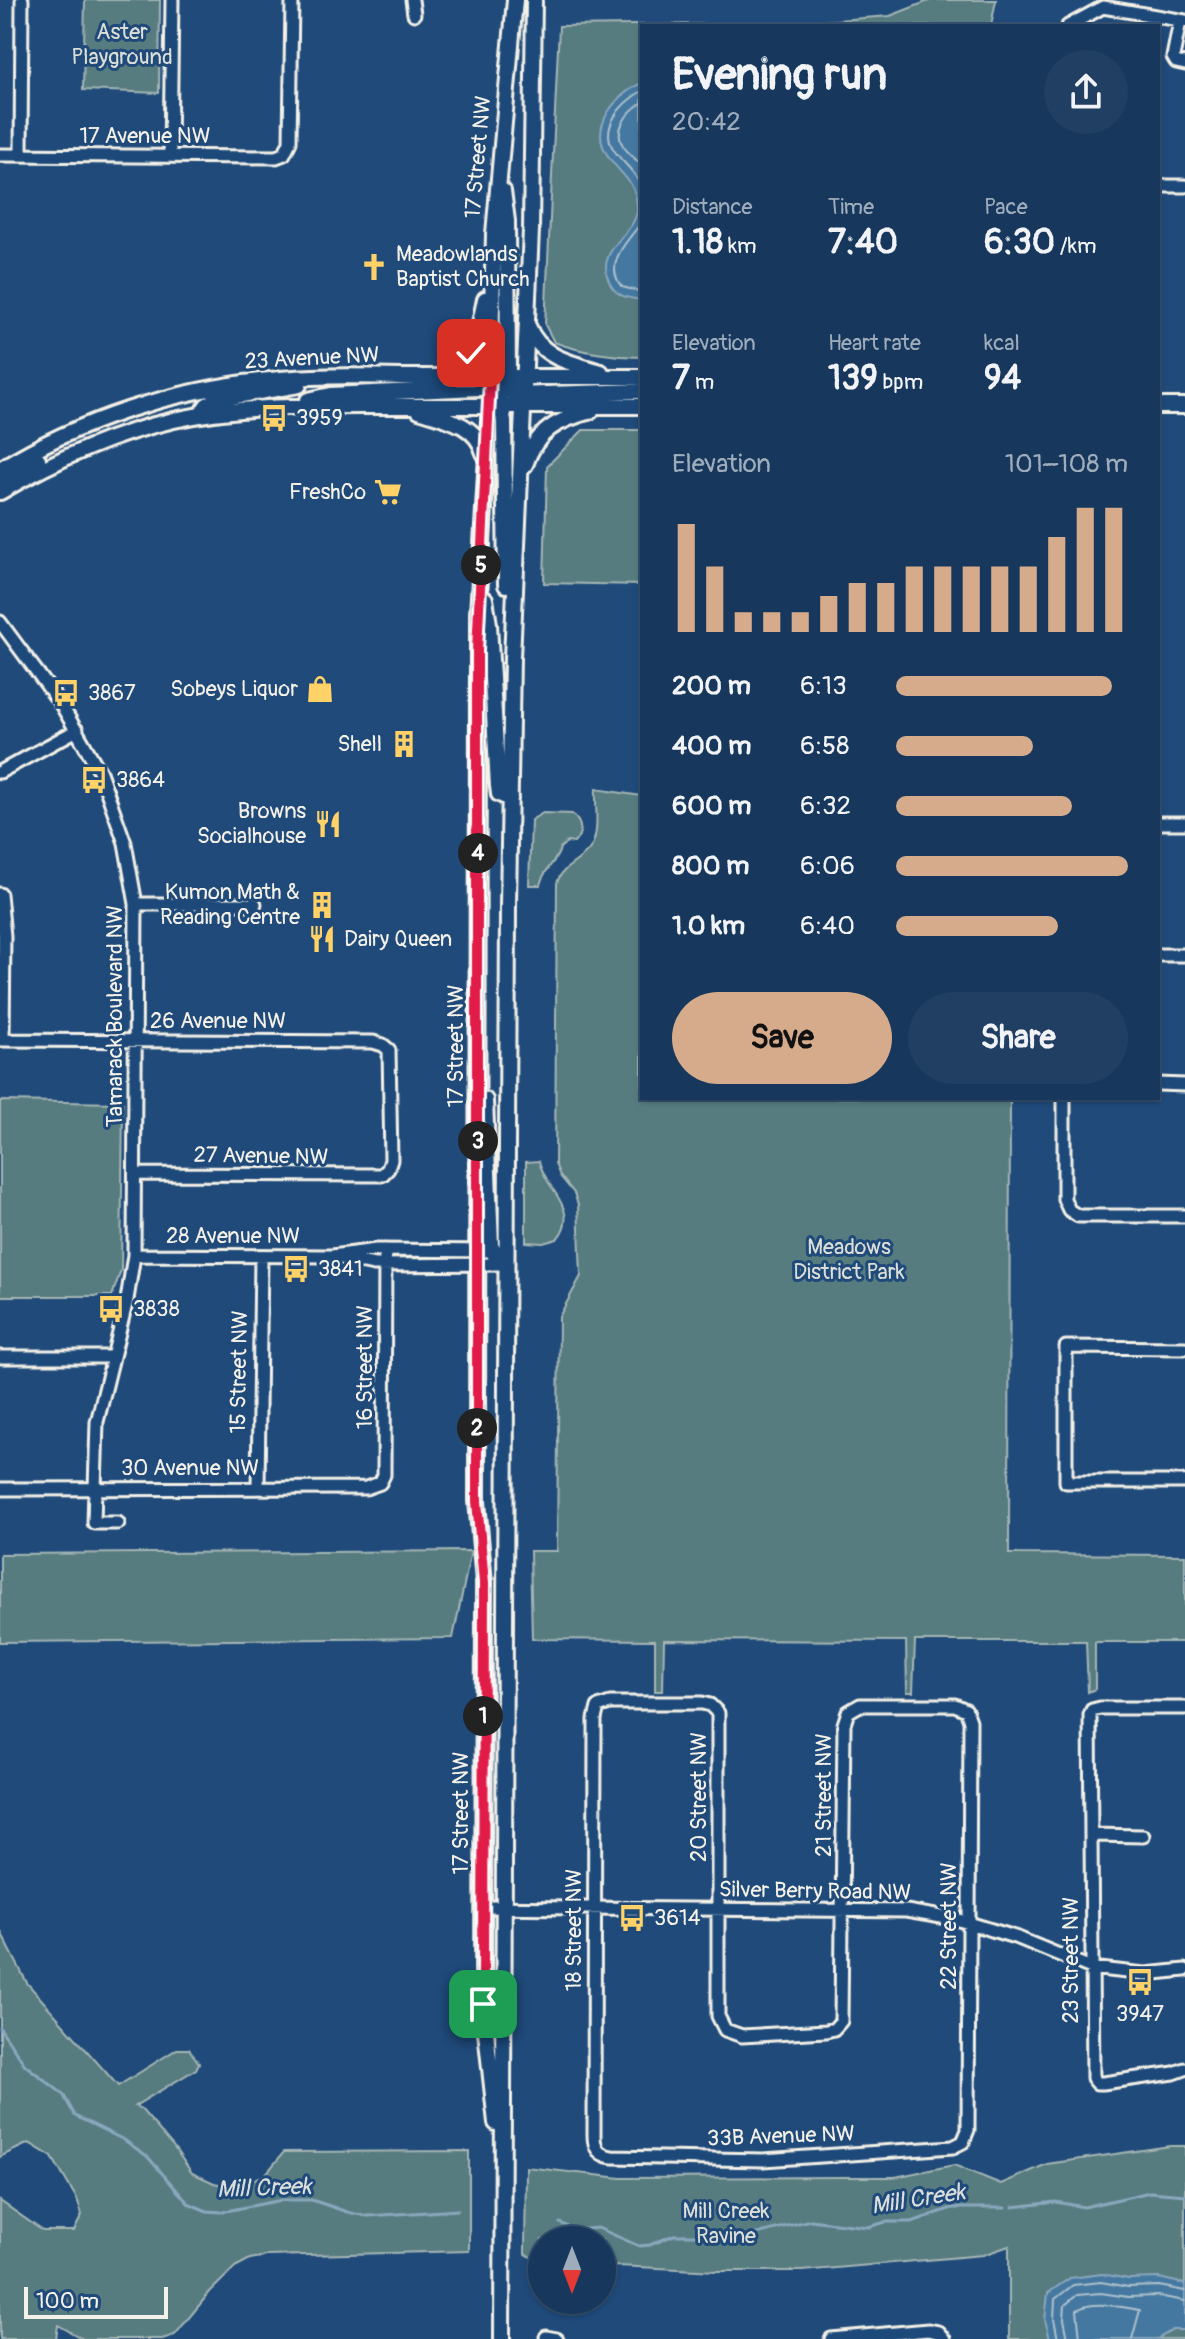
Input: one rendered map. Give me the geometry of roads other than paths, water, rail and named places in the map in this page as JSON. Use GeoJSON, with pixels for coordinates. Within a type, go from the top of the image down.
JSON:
{"type":"FeatureCollection","features":[{"type":"Feature","properties":{"kind":"main road","name":"17 Street NW"},"geometry":{"type":"LineString","coordinates":[[503,2138],[495,2121],[485,2033],[484,1583],[477,1501],[492,1256],[520,481],[504,393],[492,263],[515,0]]}},
{"type":"Feature","properties":{"kind":"main road","name":"17 Street NW"},"geometry":{"type":"LineString","coordinates":[[502,2339],[504,1907],[492,1256],[478,1078],[477,651],[486,465],[504,393],[525,377],[534,0]]}},
{"type":"Feature","properties":{"kind":"main road"},"geometry":{"type":"LineString","coordinates":[[500,158],[507,221],[504,393],[506,593],[513,641]]}},
{"type":"Feature","properties":{"kind":"main road"},"geometry":{"type":"LineString","coordinates":[[450,377],[462,367],[471,353],[492,263]]}},
{"type":"Feature","properties":{"kind":"main road"},"geometry":{"type":"LineString","coordinates":[[527,323],[536,342],[549,354],[617,377]]}},
{"type":"Feature","properties":{"kind":"main road"},"geometry":{"type":"LineString","coordinates":[[200,415],[207,405],[219,399],[335,377]]}},
{"type":"Feature","properties":{"kind":"main road","name":"23 Avenue NW"},"geometry":{"type":"LineString","coordinates":[[0,469],[41,446],[115,415],[204,389],[273,379],[450,377],[504,393],[640,406]]}},
{"type":"Feature","properties":{"kind":"main road"},"geometry":{"type":"LineString","coordinates":[[525,377],[640,377]]}},
{"type":"Feature","properties":{"kind":"main road"},"geometry":{"type":"LineString","coordinates":[[283,406],[331,395],[640,391]]}},
{"type":"Feature","properties":{"kind":"main road","name":"23 Avenue NW"},"geometry":{"type":"LineString","coordinates":[[0,492],[50,465],[110,440],[200,415],[283,406],[405,406],[504,393]]}},
{"type":"Feature","properties":{"kind":"main road"},"geometry":{"type":"LineString","coordinates":[[405,406],[469,429],[483,446],[486,465]]}},
{"type":"Feature","properties":{"kind":"main road"},"geometry":{"type":"LineString","coordinates":[[520,481],[533,445],[549,427],[578,414],[617,406]]}},
{"type":"Feature","properties":{"kind":"main road"},"geometry":{"type":"LineString","coordinates":[[1160,406],[1185,406]]}},
{"type":"Feature","properties":{"kind":"main road"},"geometry":{"type":"LineString","coordinates":[[0,481],[115,415]]}},
{"type":"Feature","properties":{"kind":"main road"},"geometry":{"type":"LineString","coordinates":[[480,576],[489,624],[499,794],[510,799]]}},
{"type":"Feature","properties":{"kind":"street"},"geometry":{"type":"LineString","coordinates":[[21,155],[22,0]]}},
{"type":"Feature","properties":{"kind":"street"},"geometry":{"type":"LineString","coordinates":[[170,156],[172,0]]}},
{"type":"Feature","properties":{"kind":"street","name":"17 Avenue NW"},"geometry":{"type":"LineString","coordinates":[[0,155],[276,157],[287,151],[290,142],[292,0]]}},
{"type":"Feature","properties":{"kind":"street"},"geometry":{"type":"LineString","coordinates":[[412,0],[414,14]]}},
{"type":"Feature","properties":{"kind":"street"},"geometry":{"type":"LineString","coordinates":[[1072,24],[1103,7],[1183,21],[1173,57],[1176,62],[1185,64]]}},
{"type":"Feature","properties":{"kind":"street"},"geometry":{"type":"LineString","coordinates":[[1160,186],[1185,186]]}},
{"type":"Feature","properties":{"kind":"street","name":"Tamarack Boulevard NW"},"geometry":{"type":"LineString","coordinates":[[0,622],[77,730],[100,772],[116,813],[130,865],[136,904],[134,1255],[127,1300],[97,1422],[94,1489],[94,1523],[118,1523]]}},
{"type":"Feature","properties":{"kind":"street"},"geometry":{"type":"LineString","coordinates":[[0,772],[77,730]]}},
{"type":"Feature","properties":{"kind":"street"},"geometry":{"type":"LineString","coordinates":[[1160,823],[1185,823]]}},
{"type":"Feature","properties":{"kind":"street"},"geometry":{"type":"LineString","coordinates":[[0,894],[2,1040]]}},
{"type":"Feature","properties":{"kind":"street"},"geometry":{"type":"LineString","coordinates":[[136,904],[255,904]]}},
{"type":"Feature","properties":{"kind":"street"},"geometry":{"type":"LineString","coordinates":[[1160,955],[1185,955]]}},
{"type":"Feature","properties":{"kind":"street","name":"26 Avenue NW"},"geometry":{"type":"LineString","coordinates":[[2,1040],[373,1042],[386,1046],[391,1058],[391,1147],[390,1164],[385,1173]]}},
{"type":"Feature","properties":{"kind":"street"},"geometry":{"type":"LineString","coordinates":[[1160,1084],[1185,1085]]}},
{"type":"Feature","properties":{"kind":"street"},"geometry":{"type":"LineString","coordinates":[[1064,1100],[1064,1199],[1069,1210],[1078,1216],[1185,1216]]}},
{"type":"Feature","properties":{"kind":"street","name":"27 Avenue NW"},"geometry":{"type":"LineString","coordinates":[[135,1174],[373,1177],[385,1173]]}},
{"type":"Feature","properties":{"kind":"street","name":"28 Avenue NW"},"geometry":{"type":"LineString","coordinates":[[134,1255],[332,1256],[385,1250],[492,1256]]}},
{"type":"Feature","properties":{"kind":"street","name":"16 Street NW"},"geometry":{"type":"LineString","coordinates":[[380,1483],[384,1475],[385,1250]]}},
{"type":"Feature","properties":{"kind":"street","name":"15 Street NW"},"geometry":{"type":"LineString","coordinates":[[258,1488],[261,1256]]}},
{"type":"Feature","properties":{"kind":"street","name":"28 Avenue NW"},"geometry":{"type":"LineString","coordinates":[[332,1256],[385,1266],[492,1256]]}},
{"type":"Feature","properties":{"kind":"street"},"geometry":{"type":"LineString","coordinates":[[1185,1348],[1066,1347],[1066,1482],[1185,1482]]}},
{"type":"Feature","properties":{"kind":"street"},"geometry":{"type":"LineString","coordinates":[[0,1357],[131,1350]]}},
{"type":"Feature","properties":{"kind":"street","name":"30 Avenue NW"},"geometry":{"type":"LineString","coordinates":[[0,1489],[366,1488],[380,1483]]}},
{"type":"Feature","properties":{"kind":"street","name":"18 Street NW"},"geometry":{"type":"LineString","coordinates":[[599,2153],[594,2145],[595,1719],[598,1707],[610,1703],[702,1703],[714,1708]]}},
{"type":"Feature","properties":{"kind":"street","name":"21 Street NW"},"geometry":{"type":"LineString","coordinates":[[838,2026],[842,2012],[844,1724],[850,1710],[860,1705],[955,1705],[966,1710]]}},
{"type":"Feature","properties":{"kind":"street","name":"20 Street NW"},"geometry":{"type":"LineString","coordinates":[[714,1708],[720,1721],[718,2016],[725,2030],[742,2036],[826,2031],[838,2026]]}},
{"type":"Feature","properties":{"kind":"street","name":"23 Street NW"},"geometry":{"type":"LineString","coordinates":[[1185,1708],[1093,1710],[1090,1715],[1091,2070],[1097,2083],[1185,2069]]}},
{"type":"Feature","properties":{"kind":"street","name":"22 Street NW"},"geometry":{"type":"LineString","coordinates":[[963,2142],[968,2130],[970,1923],[970,1721],[966,1710]]}},
{"type":"Feature","properties":{"kind":"street"},"geometry":{"type":"LineString","coordinates":[[1092,1835],[1143,1836]]}},
{"type":"Feature","properties":{"kind":"street","name":"Silver Berry Road NW"},"geometry":{"type":"LineString","coordinates":[[483,1907],[906,1911],[970,1923],[1018,1938],[1091,1968],[1145,1974],[1185,1970]]}},
{"type":"Feature","properties":{"kind":"street","name":"33B Avenue NW"},"geometry":{"type":"LineString","coordinates":[[599,2153],[612,2157],[763,2160],[953,2147],[963,2142]]}},
{"type":"Feature","properties":{"kind":"street"},"geometry":{"type":"LineString","coordinates":[[831,2339],[928,2330],[938,2332],[944,2339]]}},
{"type":"Feature","properties":{"kind":"water"},"geometry":{"type":"Polygon","coordinates":[[[640,84],[640,300],[621,295],[614,289],[606,268],[612,249],[636,217],[637,208],[634,191],[608,156],[601,134],[608,113],[632,88],[640,84]]]}},
{"type":"Feature","properties":{"kind":"water"},"geometry":{"type":"Polygon","coordinates":[[[1102,2274],[1128,2279],[1159,2278],[1185,2284],[1185,2330],[1173,2330],[1157,2339],[1050,2339],[1045,2320],[1048,2293],[1070,2278],[1102,2274]]]}},
{"type":"Feature","properties":{"kind":"waterway","name":"Mill Creek"},"geometry":{"type":"LineString","coordinates":[[0,2028],[25,2065],[63,2094],[75,2116],[124,2140],[147,2156],[188,2203],[207,2211],[221,2212],[282,2200],[312,2200],[368,2216],[458,2210]]}},
{"type":"Feature","properties":{"kind":"waterway","name":"Mill Creek"},"geometry":{"type":"LineString","coordinates":[[1013,2207],[1056,2202],[1084,2207],[1150,2192],[1185,2195]]}},
{"type":"Feature","properties":{"kind":"waterway","name":"Mill Creek"},"geometry":{"type":"LineString","coordinates":[[560,2223],[575,2230],[598,2228],[639,2246],[674,2235],[694,2235],[726,2242],[810,2220],[868,2227],[886,2222],[912,2222],[952,2208],[1005,2208]]}},
{"type":"Feature","properties":{"kind":"place","name":"Meadowlands Baptist Church"},"geometry":{"type":"Point","coordinates":[374,267]}},
{"type":"Feature","properties":{"kind":"place","name":"3959"},"geometry":{"type":"Point","coordinates":[274,418]}},
{"type":"Feature","properties":{"kind":"place","name":"FreshCo"},"geometry":{"type":"Point","coordinates":[388,492]}},
{"type":"Feature","properties":{"kind":"place","name":"Sobeys Liquor"},"geometry":{"type":"Point","coordinates":[320,689]}},
{"type":"Feature","properties":{"kind":"place","name":"3867"},"geometry":{"type":"Point","coordinates":[66,693]}},
{"type":"Feature","properties":{"kind":"place","name":"Shell"},"geometry":{"type":"Point","coordinates":[404,744]}},
{"type":"Feature","properties":{"kind":"place","name":"3864"},"geometry":{"type":"Point","coordinates":[94,780]}},
{"type":"Feature","properties":{"kind":"place","name":"Browns Socialhouse"},"geometry":{"type":"Point","coordinates":[328,824]}},
{"type":"Feature","properties":{"kind":"place","name":"Kumon Math & Reading Centre"},"geometry":{"type":"Point","coordinates":[322,905]}},
{"type":"Feature","properties":{"kind":"place","name":"Dairy Queen"},"geometry":{"type":"Point","coordinates":[322,939]}},
{"type":"Feature","properties":{"kind":"place","name":"3841"},"geometry":{"type":"Point","coordinates":[296,1269]}},
{"type":"Feature","properties":{"kind":"place","name":"3838"},"geometry":{"type":"Point","coordinates":[111,1309]}},
{"type":"Feature","properties":{"kind":"place","name":"3614"},"geometry":{"type":"Point","coordinates":[632,1918]}},
{"type":"Feature","properties":{"kind":"place","name":"3947"},"geometry":{"type":"Point","coordinates":[1140,1982]}},
{"type":"Feature","properties":{"kind":"park label","name":"Aster Playground"},"geometry":{"type":"Point","coordinates":[122,44]}},
{"type":"Feature","properties":{"kind":"park label","name":"Meadows District Park"},"geometry":{"type":"Point","coordinates":[849,1260]}},
{"type":"Feature","properties":{"kind":"park label","name":"Mill Creek Ravine"},"geometry":{"type":"Point","coordinates":[726,2224]}}]}
